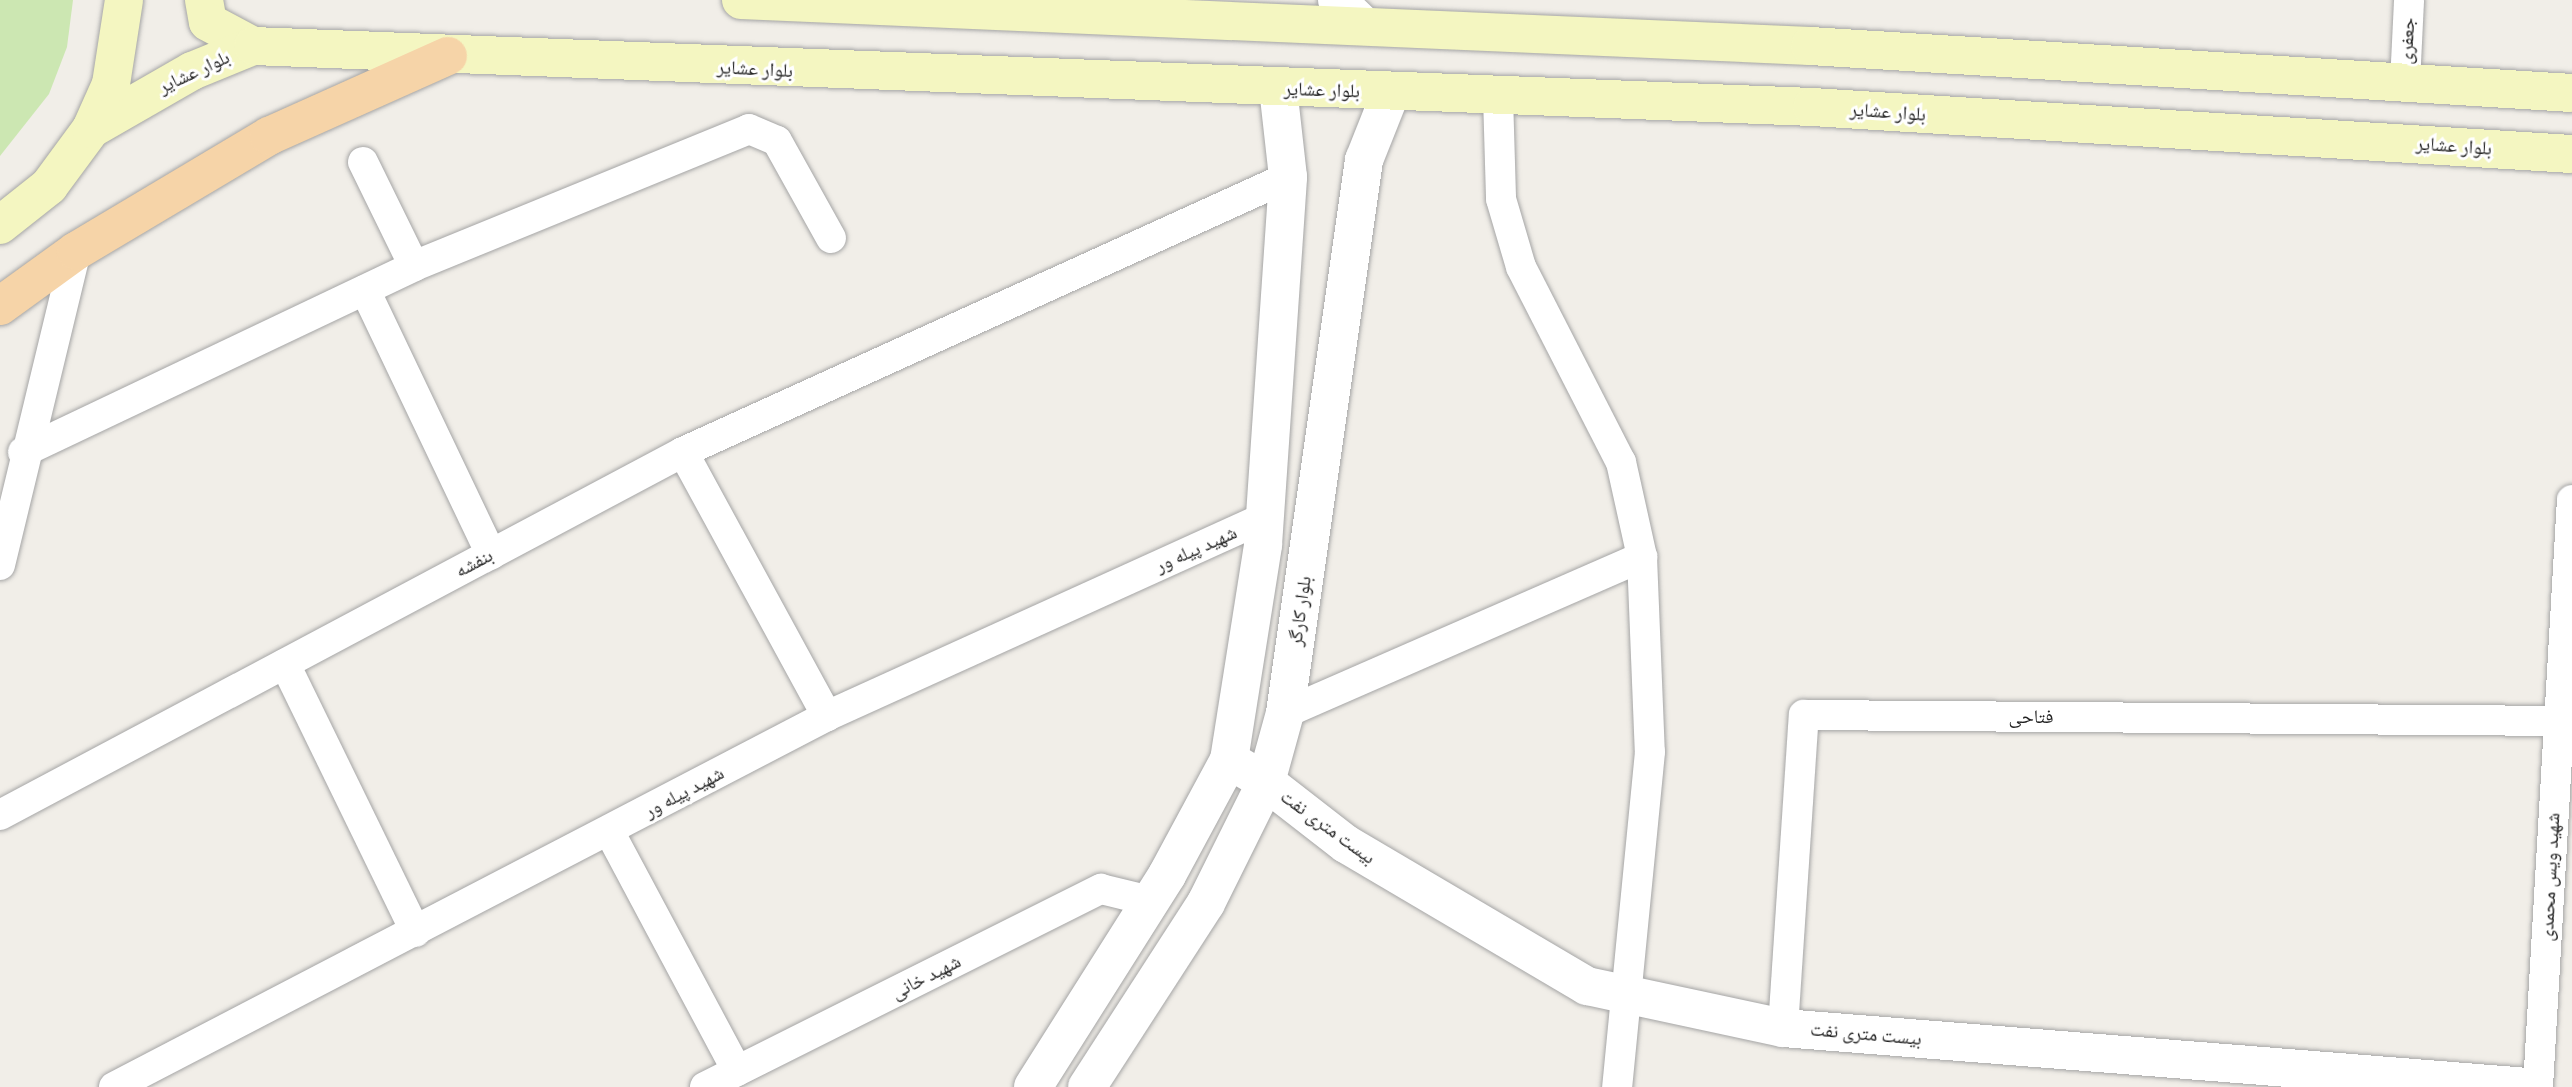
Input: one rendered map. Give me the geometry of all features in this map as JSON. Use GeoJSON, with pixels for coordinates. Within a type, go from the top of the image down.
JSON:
{"type":"FeatureCollection","features":[{"type":"Feature","properties":{"kind":"main road"},"geometry":{"type":"LineString","coordinates":[[0,225],[49,186],[91,129],[111,84],[124,0]]}},
{"type":"Feature","properties":{"kind":"main road"},"geometry":{"type":"LineString","coordinates":[[204,0],[208,22],[254,46]]}},
{"type":"Feature","properties":{"kind":"main road"},"geometry":{"type":"LineString","coordinates":[[741,0],[988,7],[1810,46],[2572,93]]}},
{"type":"Feature","properties":{"kind":"main road","name":"بلوار عشایر"},"geometry":{"type":"LineString","coordinates":[[91,129],[192,71],[254,46],[448,56],[1812,107],[2572,154]]}},
{"type":"Feature","properties":{"kind":"main road"},"geometry":{"type":"LineString","coordinates":[[0,306],[76,251],[269,136],[448,56]]}},
{"type":"Feature","properties":{"kind":"street"},"geometry":{"type":"LineString","coordinates":[[1337,0],[1364,26]]}},
{"type":"Feature","properties":{"kind":"street","name":"جعفری"},"geometry":{"type":"LineString","coordinates":[[2404,83],[2409,0]]}},
{"type":"Feature","properties":{"kind":"street"},"geometry":{"type":"LineString","coordinates":[[1033,1087],[1150,901],[1228,760],[1264,518],[1288,177],[1278,88]]}},
{"type":"Feature","properties":{"kind":"street","name":"بلوار کارگر"},"geometry":{"type":"LineString","coordinates":[[1087,1087],[1206,903],[1266,782],[1285,713],[1364,159],[1391,92]]}},
{"type":"Feature","properties":{"kind":"street"},"geometry":{"type":"LineString","coordinates":[[1498,96],[1501,199],[1521,267],[1621,462],[1642,557],[1650,752],[1617,1087]]}},
{"type":"Feature","properties":{"kind":"street"},"geometry":{"type":"LineString","coordinates":[[23,452],[414,267],[749,129],[777,141],[831,238]]}},
{"type":"Feature","properties":{"kind":"street"},"geometry":{"type":"LineString","coordinates":[[363,162],[414,267]]}},
{"type":"Feature","properties":{"kind":"street","name":"بنفشه"},"geometry":{"type":"LineString","coordinates":[[0,816],[683,452],[1288,177]]}},
{"type":"Feature","properties":{"kind":"street"},"geometry":{"type":"LineString","coordinates":[[0,565],[23,452],[76,251]]}},
{"type":"Feature","properties":{"kind":"street"},"geometry":{"type":"LineString","coordinates":[[365,290],[491,554]]}},
{"type":"Feature","properties":{"kind":"street"},"geometry":{"type":"LineString","coordinates":[[683,452],[827,716]]}},
{"type":"Feature","properties":{"kind":"street","name":"شهید ویس محمدی"},"geometry":{"type":"LineString","coordinates":[[2538,1087],[2566,721],[2572,500]]}},
{"type":"Feature","properties":{"kind":"street","name":"شهید پیله ور"},"geometry":{"type":"LineString","coordinates":[[114,1087],[827,716],[1264,518]]}},
{"type":"Feature","properties":{"kind":"street"},"geometry":{"type":"LineString","coordinates":[[1285,713],[1642,557]]}},
{"type":"Feature","properties":{"kind":"street"},"geometry":{"type":"LineString","coordinates":[[285,664],[416,932]]}},
{"type":"Feature","properties":{"kind":"street","name":"فتاحی"},"geometry":{"type":"LineString","coordinates":[[1783,1028],[1804,715],[2566,721]]}},
{"type":"Feature","properties":{"kind":"street","name":"بیست متری نفت"},"geometry":{"type":"LineString","coordinates":[[1228,760],[1266,782],[1358,852],[1587,986],[1783,1028],[2528,1087]]}},
{"type":"Feature","properties":{"kind":"street"},"geometry":{"type":"LineString","coordinates":[[609,831],[737,1071]]}},
{"type":"Feature","properties":{"kind":"street","name":"شهید خانی"},"geometry":{"type":"LineString","coordinates":[[705,1087],[1101,889],[1150,901]]}},
{"type":"Feature","properties":{"kind":"green space"},"geometry":{"type":"Polygon","coordinates":[[[0,0],[73,0],[67,47],[49,94],[0,156],[0,0]]]}}]}
